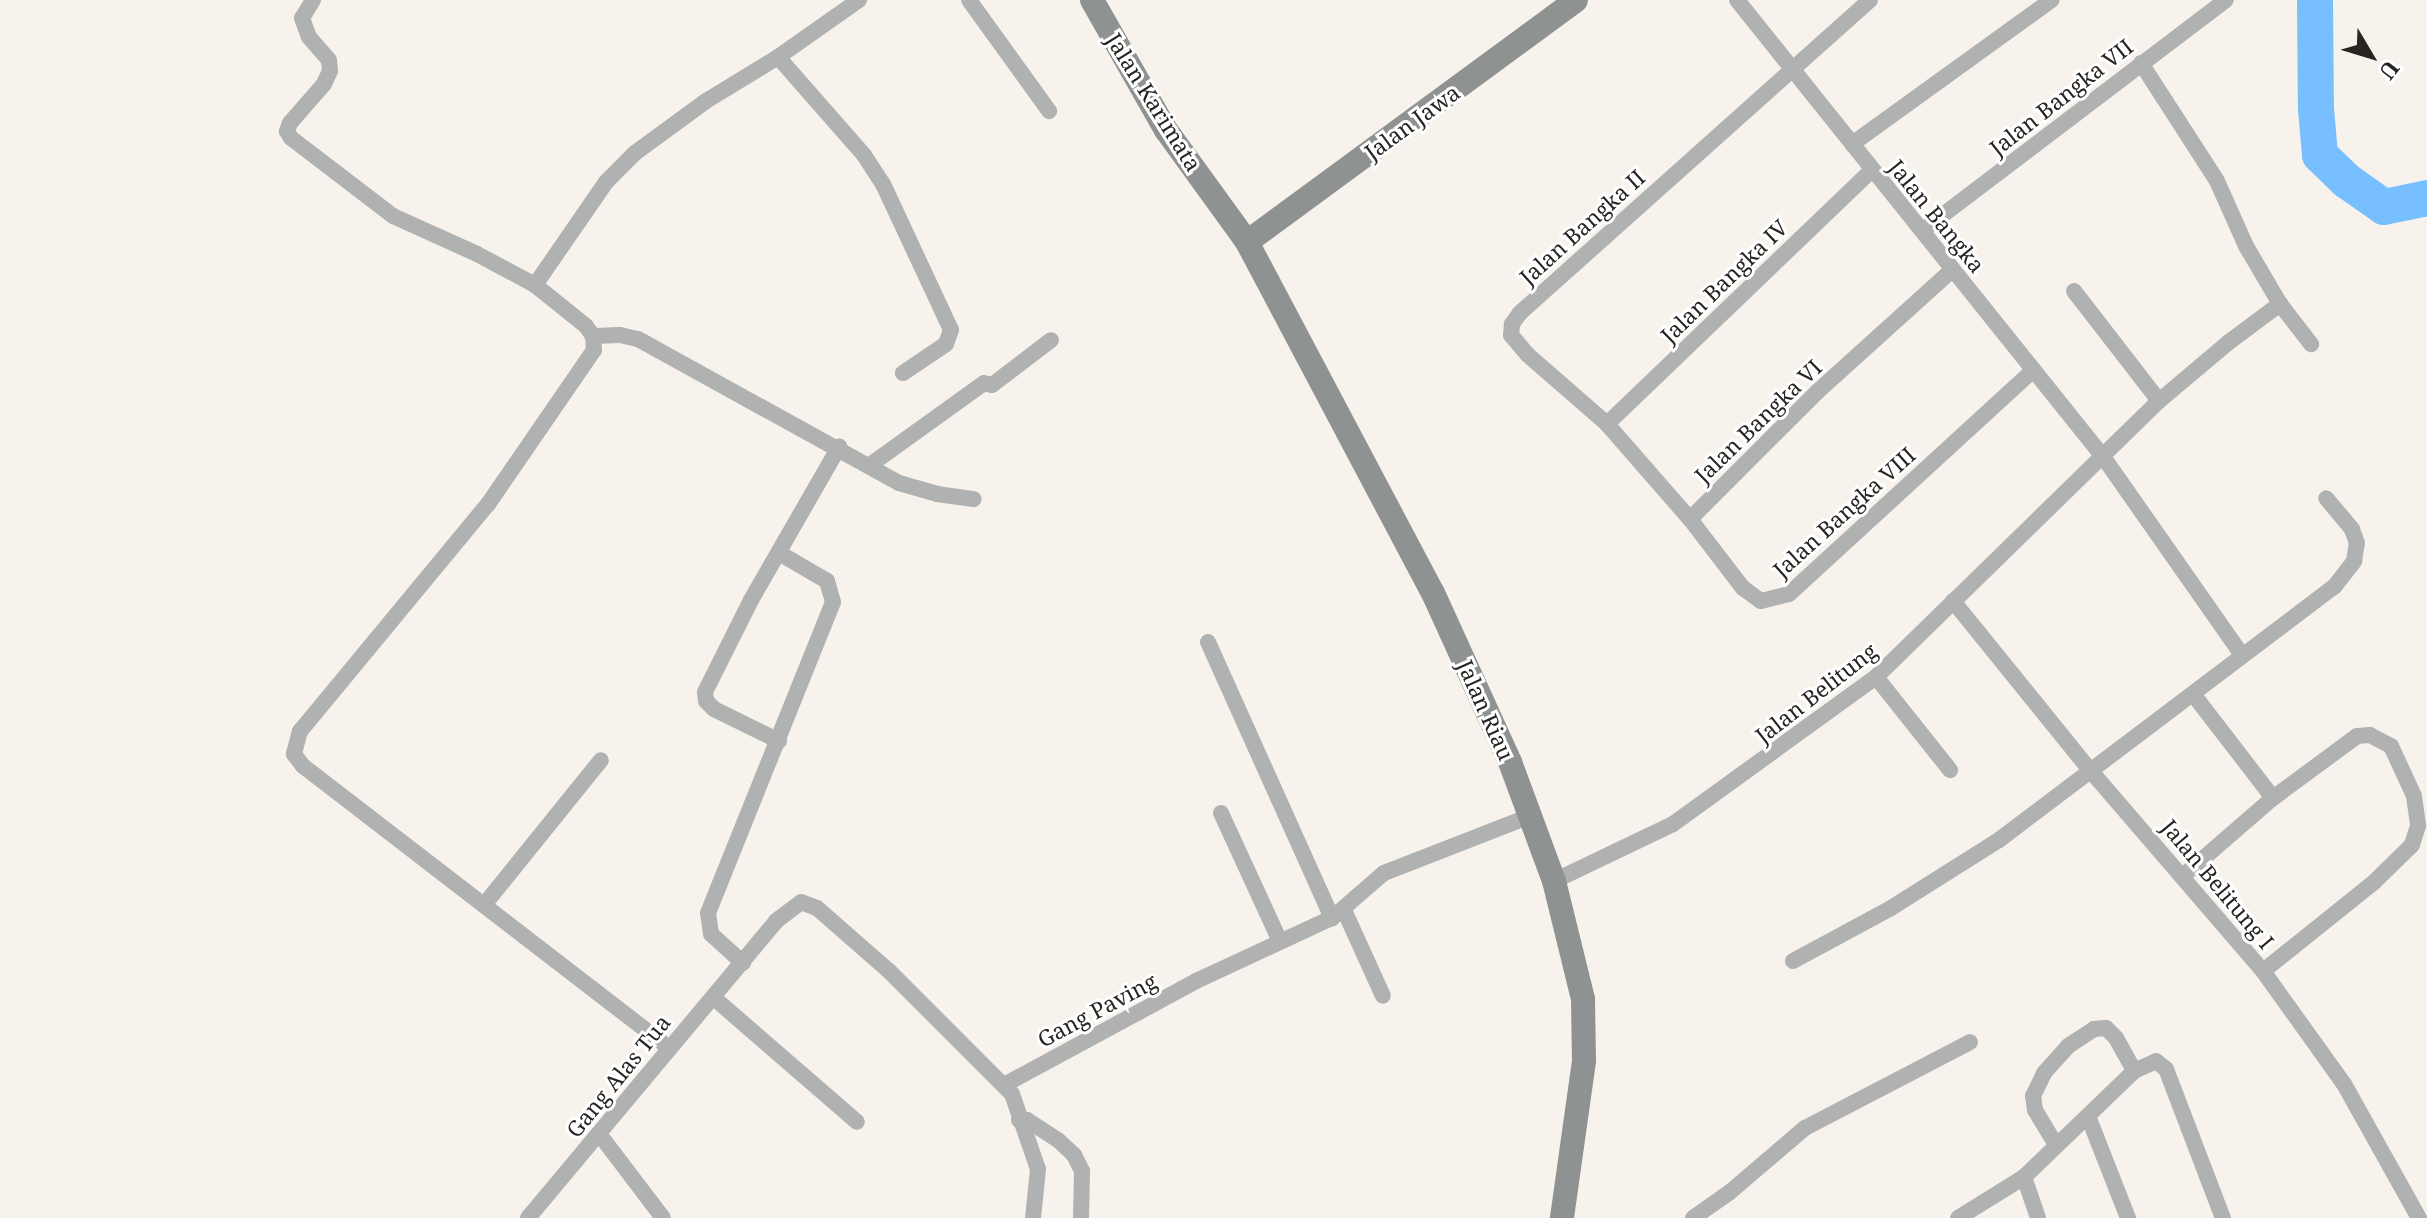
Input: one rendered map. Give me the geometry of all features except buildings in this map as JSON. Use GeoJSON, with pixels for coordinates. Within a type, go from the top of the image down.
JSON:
{"type":"FeatureCollection","features":[{"type":"Feature","properties":{"kind":"main road","name":"Jalan Karimata"},"geometry":{"type":"LineString","coordinates":[[1092,0],[1166,130],[1247,242]]}},
{"type":"Feature","properties":{"kind":"main road","name":"Jalan Jawa"},"geometry":{"type":"LineString","coordinates":[[1247,242],[1576,0]]}},
{"type":"Feature","properties":{"kind":"main road","name":"Jalan Riau"},"geometry":{"type":"LineString","coordinates":[[1247,242],[1433,593],[1510,762],[1554,881],[1583,999],[1585,1035],[1562,1218]]}},
{"type":"Feature","properties":{"kind":"street"},"geometry":{"type":"LineString","coordinates":[[313,0],[302,18],[309,37],[329,60],[330,71],[287,127],[291,138],[393,216],[477,254],[535,285],[581,320],[593,336],[591,357],[488,504],[316,712],[295,743],[294,754],[303,766],[668,1047]]}},
{"type":"Feature","properties":{"kind":"street"},"geometry":{"type":"LineString","coordinates":[[535,285],[606,182],[635,153],[706,101],[778,57],[859,0]]}},
{"type":"Feature","properties":{"kind":"street"},"geometry":{"type":"LineString","coordinates":[[969,0],[1049,111]]}},
{"type":"Feature","properties":{"kind":"street","name":"Jalan Bangka"},"geometry":{"type":"LineString","coordinates":[[1737,0],[1790,70],[1923,230],[2104,458],[2241,654]]}},
{"type":"Feature","properties":{"kind":"street"},"geometry":{"type":"LineString","coordinates":[[1790,70],[1870,0]]}},
{"type":"Feature","properties":{"kind":"street"},"geometry":{"type":"LineString","coordinates":[[1852,144],[2052,0]]}},
{"type":"Feature","properties":{"kind":"street","name":"Jalan Bangka VII"},"geometry":{"type":"LineString","coordinates":[[1923,230],[2226,0]]}},
{"type":"Feature","properties":{"kind":"street"},"geometry":{"type":"LineString","coordinates":[[778,57],[864,155],[883,184],[951,330],[946,344],[903,373]]}},
{"type":"Feature","properties":{"kind":"street"},"geometry":{"type":"LineString","coordinates":[[2141,63],[2217,181],[2246,246],[2280,304],[2311,344]]}},
{"type":"Feature","properties":{"kind":"street","name":"Jalan Bangka II"},"geometry":{"type":"LineString","coordinates":[[1607,424],[1516,343],[1510,332],[1512,324],[1520,313],[1790,70]]}},
{"type":"Feature","properties":{"kind":"street","name":"Jalan Bangka IV"},"geometry":{"type":"LineString","coordinates":[[1607,424],[1872,170]]}},
{"type":"Feature","properties":{"kind":"street","name":"Jalan Bangka VI"},"geometry":{"type":"LineString","coordinates":[[1607,424],[1690,519],[1817,392],[1952,270]]}},
{"type":"Feature","properties":{"kind":"street"},"geometry":{"type":"LineString","coordinates":[[2074,291],[2159,401]]}},
{"type":"Feature","properties":{"kind":"street","name":"Jalan Belitung"},"geometry":{"type":"LineString","coordinates":[[1554,881],[1673,824],[1876,677],[2104,458],[2159,401],[2280,304]]}},
{"type":"Feature","properties":{"kind":"street"},"geometry":{"type":"LineString","coordinates":[[593,336],[620,335],[638,339],[753,404],[839,447],[899,483],[937,494],[974,499]]}},
{"type":"Feature","properties":{"kind":"street"},"geometry":{"type":"LineString","coordinates":[[870,465],[984,383],[992,385],[1051,340]]}},
{"type":"Feature","properties":{"kind":"street","name":"Jalan Bangka VIII"},"geometry":{"type":"LineString","coordinates":[[1690,519],[1749,593],[1761,601],[1781,598],[1803,582],[2032,371]]}},
{"type":"Feature","properties":{"kind":"street"},"geometry":{"type":"LineString","coordinates":[[779,741],[714,709],[705,695],[745,612],[839,447]]}},
{"type":"Feature","properties":{"kind":"street"},"geometry":{"type":"LineString","coordinates":[[1793,961],[1891,908],[1999,840],[2193,694],[2241,654],[2334,587],[2354,561],[2355,534],[2326,498]]}},
{"type":"Feature","properties":{"kind":"street"},"geometry":{"type":"LineString","coordinates":[[779,553],[824,578],[834,598],[707,919],[711,934],[743,963],[785,912],[796,903],[807,904],[889,971],[938,1024],[1012,1094],[1038,1169],[1033,1218]]}},
{"type":"Feature","properties":{"kind":"street","name":"Jalan Belitung I"},"geometry":{"type":"LineString","coordinates":[[1953,601],[2090,770],[2184,875],[2263,971],[2344,1084],[2419,1218]]}},
{"type":"Feature","properties":{"kind":"street"},"geometry":{"type":"LineString","coordinates":[[1208,642],[1338,914],[1383,996]]}},
{"type":"Feature","properties":{"kind":"street"},"geometry":{"type":"LineString","coordinates":[[1876,677],[1950,770]]}},
{"type":"Feature","properties":{"kind":"street"},"geometry":{"type":"LineString","coordinates":[[2193,694],[2273,798]]}},
{"type":"Feature","properties":{"kind":"street"},"geometry":{"type":"LineString","coordinates":[[2184,875],[2273,798],[2357,736],[2370,735],[2383,739],[2397,754],[2414,796],[2418,826],[2404,857],[2263,971]]}},
{"type":"Feature","properties":{"kind":"street"},"geometry":{"type":"LineString","coordinates":[[484,905],[601,760]]}},
{"type":"Feature","properties":{"kind":"street"},"geometry":{"type":"LineString","coordinates":[[1221,813],[1280,941]]}},
{"type":"Feature","properties":{"kind":"street","name":"Gang Paving"},"geometry":{"type":"LineString","coordinates":[[1004,1085],[1196,981],[1338,914],[1384,873],[1530,816]]}},
{"type":"Feature","properties":{"kind":"street","name":"Gang Alas Tua"},"geometry":{"type":"LineString","coordinates":[[528,1218],[600,1135],[668,1047],[743,963]]}},
{"type":"Feature","properties":{"kind":"street"},"geometry":{"type":"LineString","coordinates":[[714,998],[857,1122]]}},
{"type":"Feature","properties":{"kind":"street"},"geometry":{"type":"LineString","coordinates":[[2056,1145],[2033,1101],[2044,1073],[2068,1046],[2094,1029],[2106,1028],[2116,1038],[2134,1071]]}},
{"type":"Feature","properties":{"kind":"street"},"geometry":{"type":"LineString","coordinates":[[1693,1218],[1730,1192],[1805,1128],[1970,1042]]}},
{"type":"Feature","properties":{"kind":"street"},"geometry":{"type":"LineString","coordinates":[[1958,1218],[2024,1177],[2134,1071],[2156,1061],[2166,1069],[2223,1218]]}},
{"type":"Feature","properties":{"kind":"street"},"geometry":{"type":"LineString","coordinates":[[2088,1116],[2128,1218]]}},
{"type":"Feature","properties":{"kind":"street"},"geometry":{"type":"LineString","coordinates":[[1019,1120],[1027,1120],[1074,1155],[1082,1171],[1081,1218]]}},
{"type":"Feature","properties":{"kind":"street"},"geometry":{"type":"LineString","coordinates":[[600,1135],[663,1218]]}},
{"type":"Feature","properties":{"kind":"street"},"geometry":{"type":"LineString","coordinates":[[2024,1177],[2038,1218]]}},
{"type":"Feature","properties":{"kind":"waterway"},"geometry":{"type":"LineString","coordinates":[[2315,0],[2316,109],[2320,155],[2347,181],[2384,207],[2427,198]]}}]}
